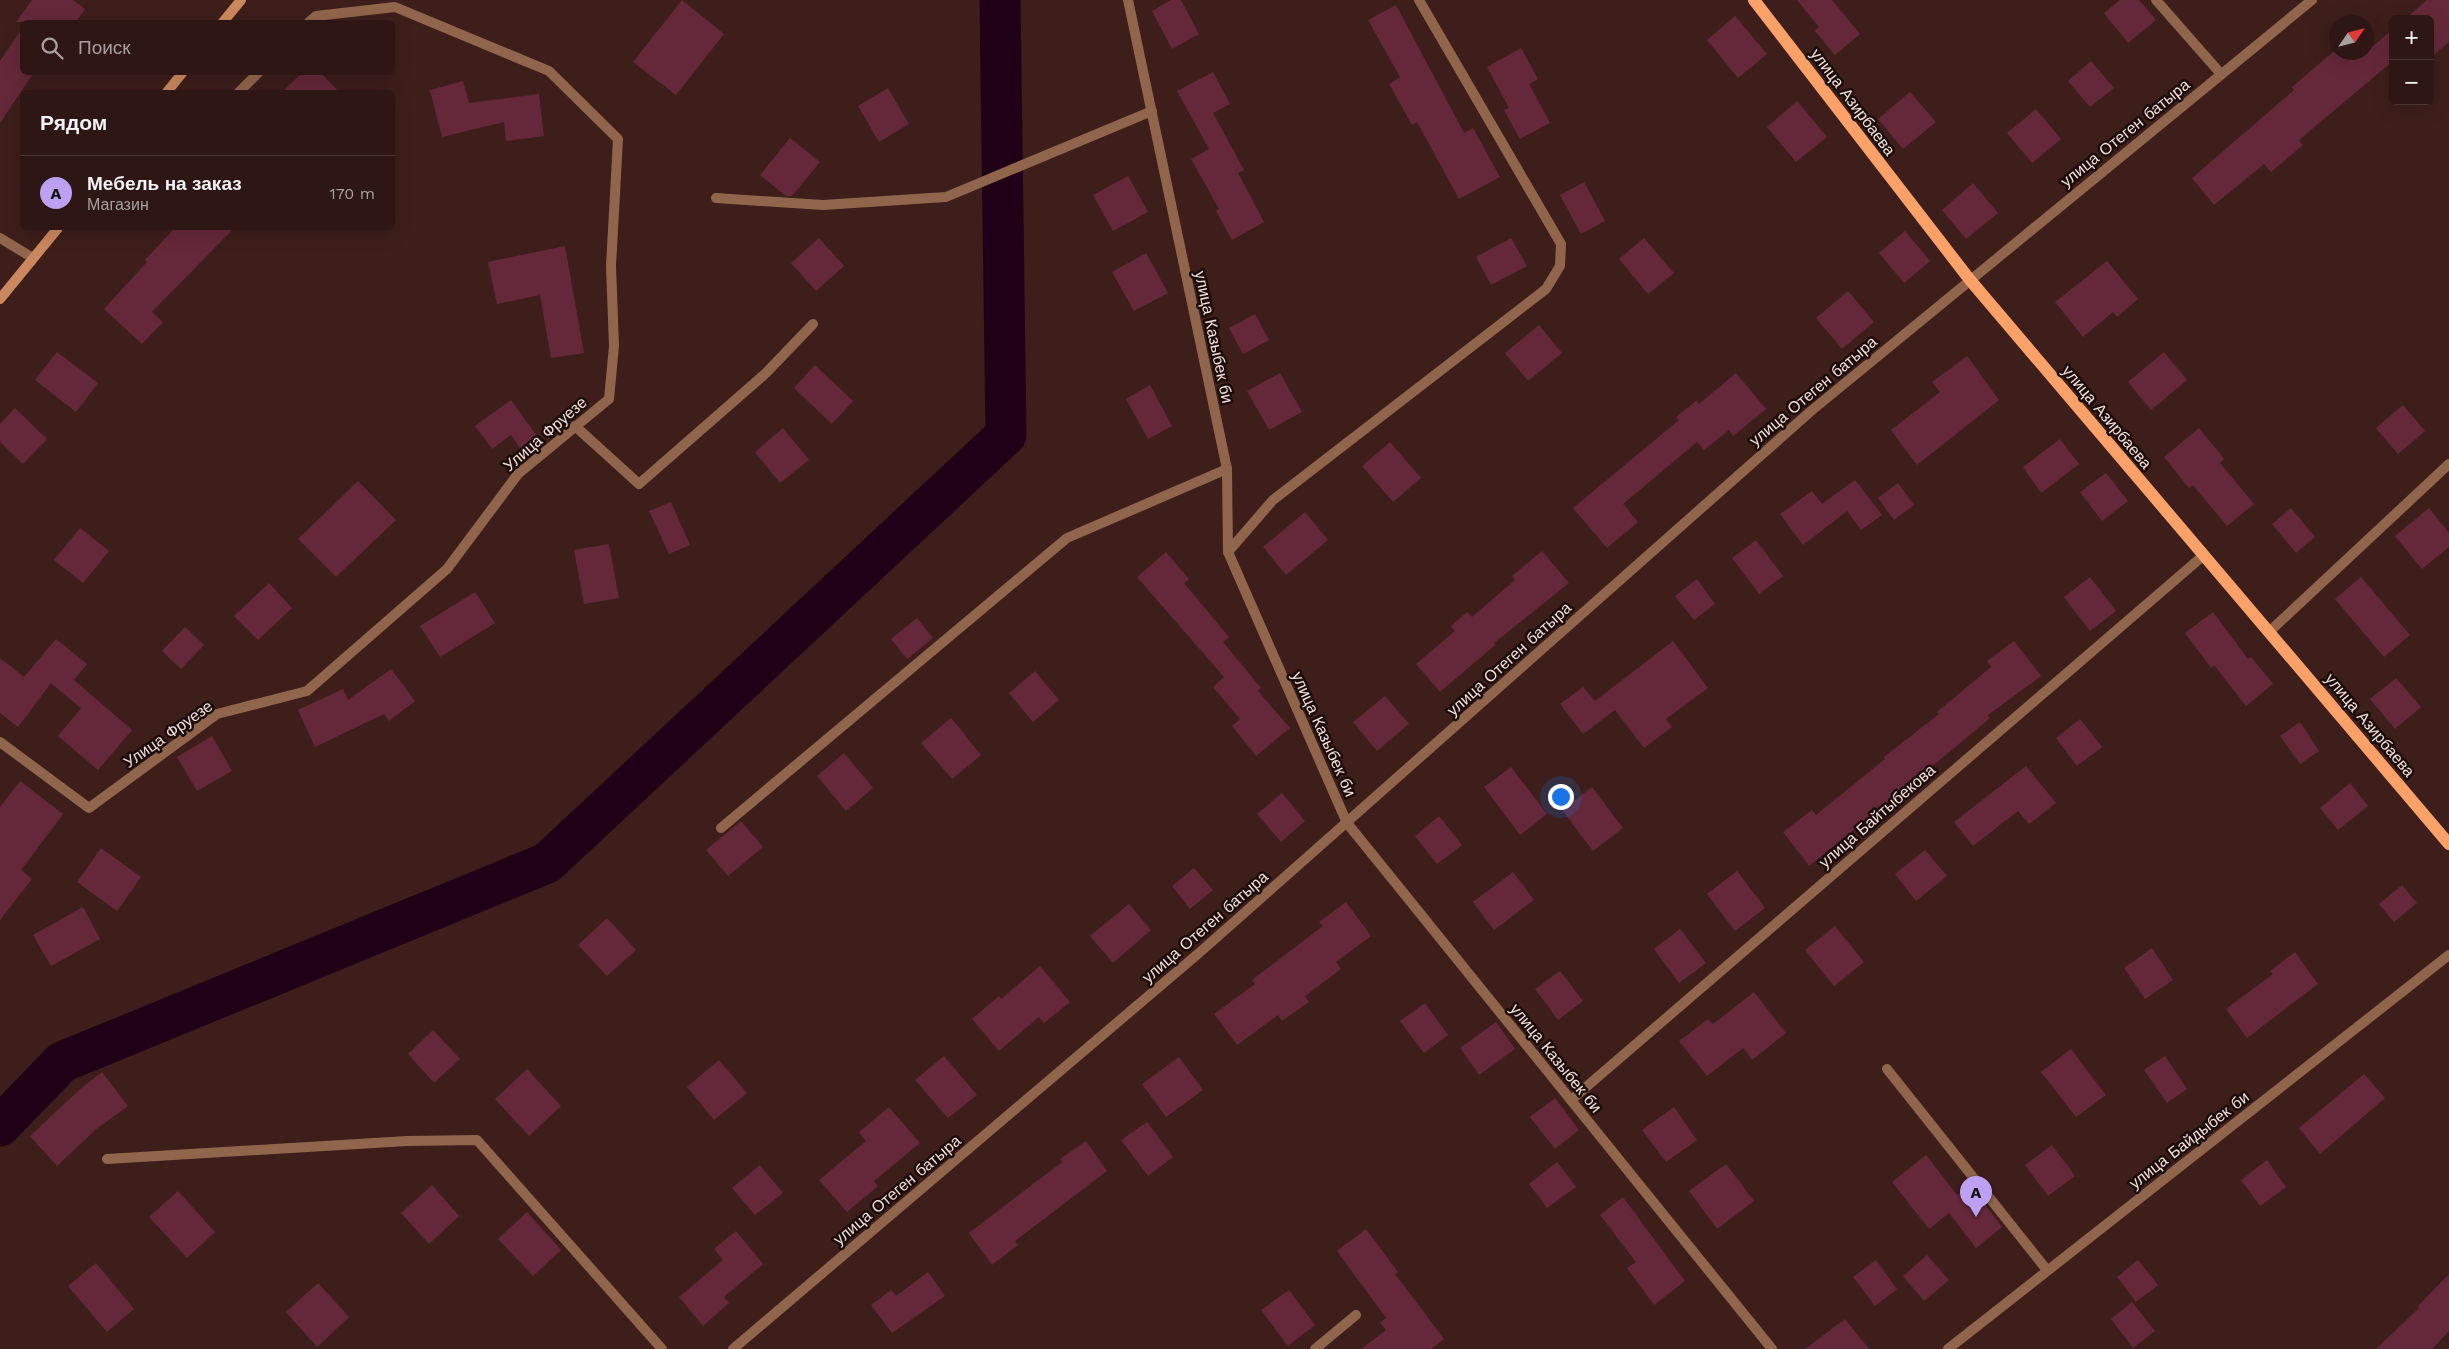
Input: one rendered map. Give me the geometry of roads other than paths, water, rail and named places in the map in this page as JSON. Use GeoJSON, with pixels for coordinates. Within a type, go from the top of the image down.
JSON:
{"type":"FeatureCollection","features":[{"type":"Feature","properties":{"kind":"main road"},"geometry":{"type":"LineString","coordinates":[[225,20],[241,0]]}},
{"type":"Feature","properties":{"kind":"main road","name":"улица Азирбаева"},"geometry":{"type":"LineString","coordinates":[[1754,0],[1970,280],[2449,844]]}},
{"type":"Feature","properties":{"kind":"main road"},"geometry":{"type":"LineString","coordinates":[[169,90],[181,75]]}},
{"type":"Feature","properties":{"kind":"main road"},"geometry":{"type":"LineString","coordinates":[[0,299],[56,230]]}},
{"type":"Feature","properties":{"kind":"street","name":"улица Казыбек би"},"geometry":{"type":"LineString","coordinates":[[1128,0],[1227,469],[1228,552],[1347,822],[1772,1349]]}},
{"type":"Feature","properties":{"kind":"street"},"geometry":{"type":"LineString","coordinates":[[1228,552],[1273,500],[1546,289],[1560,266],[1561,244],[1419,0]]}},
{"type":"Feature","properties":{"kind":"street"},"geometry":{"type":"LineString","coordinates":[[2156,0],[2220,74]]}},
{"type":"Feature","properties":{"kind":"street","name":"улица Отеген батыра"},"geometry":{"type":"LineString","coordinates":[[733,1349],[1200,953],[1811,411],[2312,0]]}},
{"type":"Feature","properties":{"kind":"street","name":"Улица Фруезе"},"geometry":{"type":"LineString","coordinates":[[0,742],[89,808],[217,714],[308,691],[447,570],[518,474],[609,398],[614,346],[611,266],[618,138],[548,71],[395,7],[316,16],[312,20]]}},
{"type":"Feature","properties":{"kind":"street"},"geometry":{"type":"LineString","coordinates":[[241,90],[256,75]]}},
{"type":"Feature","properties":{"kind":"street"},"geometry":{"type":"LineString","coordinates":[[716,198],[822,205],[946,197],[1152,111]]}},
{"type":"Feature","properties":{"kind":"street"},"geometry":{"type":"LineString","coordinates":[[0,238],[33,258]]}},
{"type":"Feature","properties":{"kind":"street"},"geometry":{"type":"LineString","coordinates":[[575,426],[639,484],[766,373],[813,324]]}},
{"type":"Feature","properties":{"kind":"street"},"geometry":{"type":"LineString","coordinates":[[2269,632],[2449,464]]}},
{"type":"Feature","properties":{"kind":"street"},"geometry":{"type":"LineString","coordinates":[[720,828],[1068,538],[1227,469]]}},
{"type":"Feature","properties":{"kind":"street","name":"улица Байтыбекова"},"geometry":{"type":"LineString","coordinates":[[1571,1100],[2204,555]]}},
{"type":"Feature","properties":{"kind":"street","name":"улица Байдыбек би"},"geometry":{"type":"LineString","coordinates":[[1948,1349],[2449,955]]}},
{"type":"Feature","properties":{"kind":"street"},"geometry":{"type":"LineString","coordinates":[[1887,1069],[2047,1270]]}},
{"type":"Feature","properties":{"kind":"street"},"geometry":{"type":"LineString","coordinates":[[108,1159],[407,1141],[477,1140],[662,1349]]}},
{"type":"Feature","properties":{"kind":"street"},"geometry":{"type":"LineString","coordinates":[[1315,1349],[1356,1315]]}},
{"type":"Feature","properties":{"kind":"waterway"},"geometry":{"type":"LineString","coordinates":[[0,1126],[62,1062],[547,863],[1006,435],[1000,0]]}},
{"type":"Feature","properties":{"kind":"place","name":"Мебель на заказ"},"geometry":{"type":"Point","coordinates":[1976,1217]}}]}
